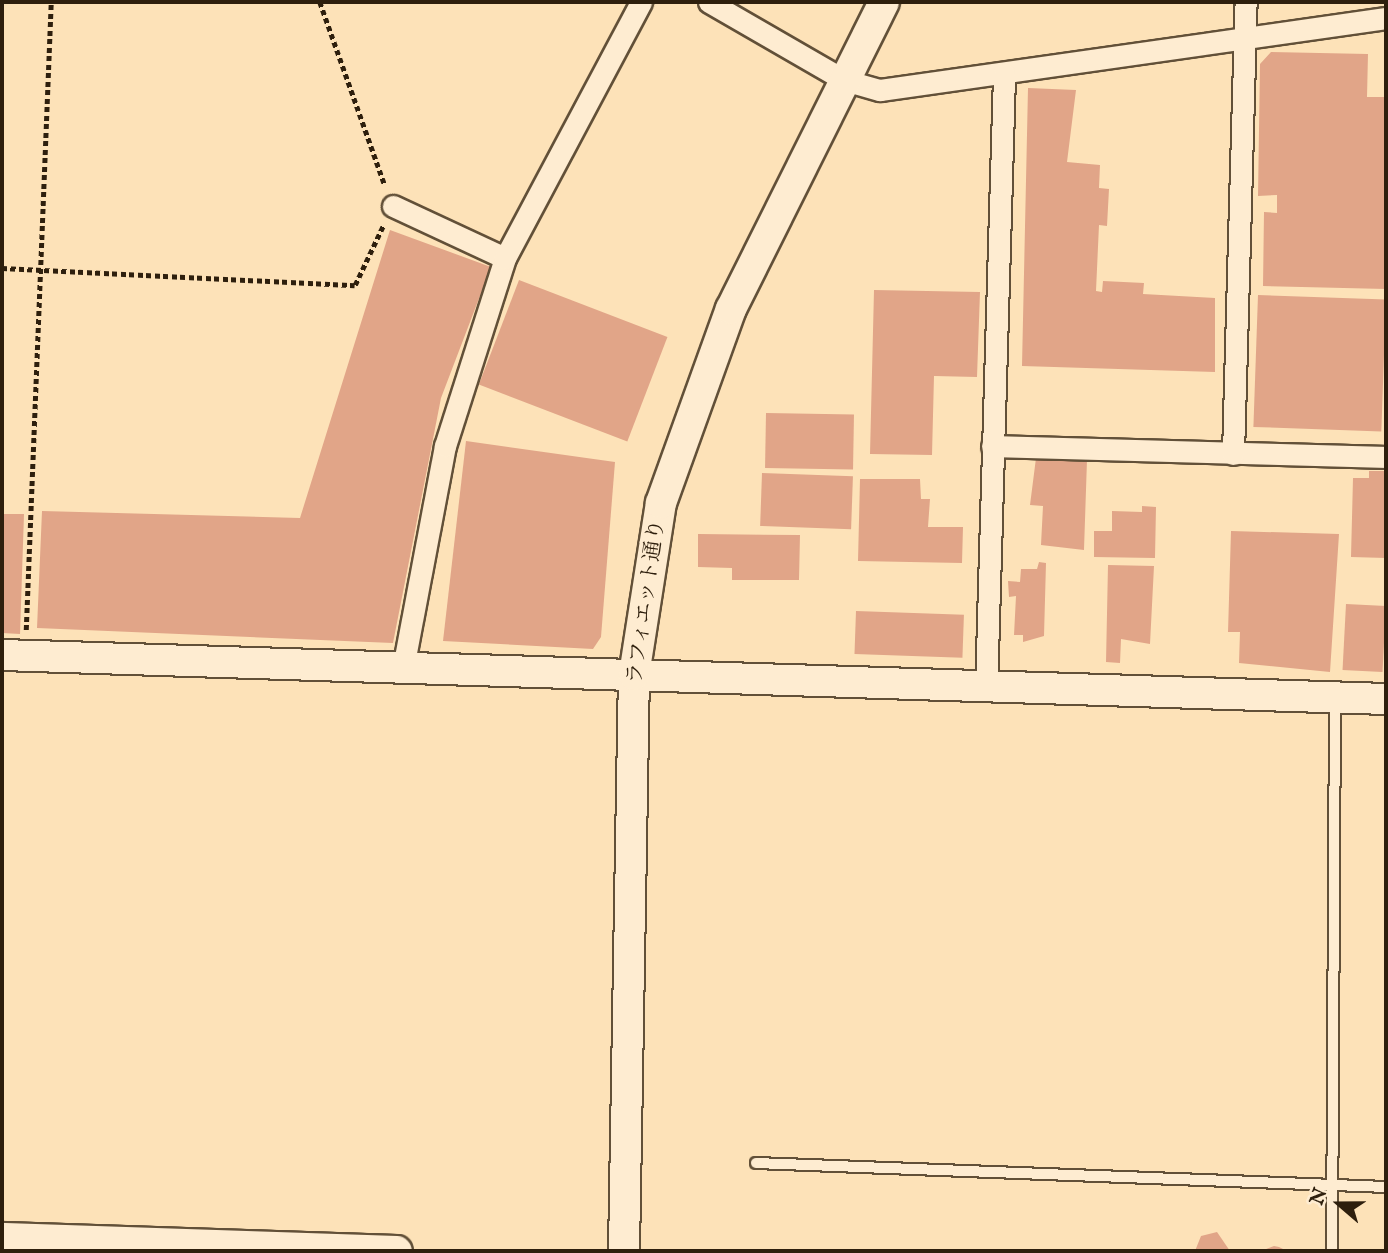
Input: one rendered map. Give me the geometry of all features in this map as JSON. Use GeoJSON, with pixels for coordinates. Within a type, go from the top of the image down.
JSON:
{"type":"FeatureCollection","features":[{"type":"Feature","properties":{"kind":"street"},"geometry":{"type":"LineString","coordinates":[[403,668],[445,446],[505,258],[641,2]]}},
{"type":"Feature","properties":{"kind":"street"},"geometry":{"type":"LineString","coordinates":[[709,2],[844,80],[880,90],[1386,18]]}},
{"type":"Feature","properties":{"kind":"street","name":"ラフィエット通り"},"geometry":{"type":"LineString","coordinates":[[624,1251],[634,675],[648,569],[678,440],[731,309],[884,2]]}},
{"type":"Feature","properties":{"kind":"street"},"geometry":{"type":"LineString","coordinates":[[1233,454],[1246,2]]}},
{"type":"Feature","properties":{"kind":"street"},"geometry":{"type":"LineString","coordinates":[[986,689],[1004,74]]}},
{"type":"Feature","properties":{"kind":"street"},"geometry":{"type":"LineString","coordinates":[[393,206],[505,258]]}},
{"type":"Feature","properties":{"kind":"street"},"geometry":{"type":"LineString","coordinates":[[992,446],[1386,457]]}},
{"type":"Feature","properties":{"kind":"street"},"geometry":{"type":"LineString","coordinates":[[13,655],[986,689],[1386,699]]}},
{"type":"Feature","properties":{"kind":"street"},"geometry":{"type":"LineString","coordinates":[[2,1238],[397,1251]]}},
{"type":"Feature","properties":{"kind":"lane"},"geometry":{"type":"LineString","coordinates":[[1332,1251],[1335,698]]}},
{"type":"Feature","properties":{"kind":"lane"},"geometry":{"type":"LineString","coordinates":[[756,1163],[1386,1187]]}},
{"type":"Feature","properties":{"kind":"path"},"geometry":{"type":"LineString","coordinates":[[13,655],[44,270],[51,2]]}},
{"type":"Feature","properties":{"kind":"path"},"geometry":{"type":"LineString","coordinates":[[2,268],[355,285],[393,206],[320,2]]}},
{"type":"Feature","properties":{"kind":"building"},"geometry":{"type":"Polygon","coordinates":[[[1271,52],[1368,54],[1367,97],[1386,97],[1386,289],[1263,286],[1264,212],[1277,213],[1277,195],[1258,196],[1260,64],[1271,52]]]}},
{"type":"Feature","properties":{"kind":"building"},"geometry":{"type":"Polygon","coordinates":[[[1028,88],[1076,90],[1067,162],[1100,165],[1099,188],[1109,189],[1107,226],[1099,225],[1096,291],[1102,292],[1103,281],[1144,283],[1143,294],[1215,298],[1215,372],[1022,366],[1028,88]]]}},
{"type":"Feature","properties":{"kind":"building"},"geometry":{"type":"Polygon","coordinates":[[[390,230],[491,267],[441,398],[393,643],[37,628],[42,511],[300,518],[390,230]]]}},
{"type":"Feature","properties":{"kind":"building"},"geometry":{"type":"Polygon","coordinates":[[[519,280],[667,337],[627,442],[479,385],[519,280]]]}},
{"type":"Feature","properties":{"kind":"building"},"geometry":{"type":"Polygon","coordinates":[[[874,290],[980,292],[977,377],[934,376],[932,455],[870,454],[874,290]]]}},
{"type":"Feature","properties":{"kind":"building"},"geometry":{"type":"Polygon","coordinates":[[[1258,295],[1386,299],[1381,431],[1253,427],[1258,295]]]}},
{"type":"Feature","properties":{"kind":"building"},"geometry":{"type":"Polygon","coordinates":[[[766,413],[854,415],[853,470],[765,468],[766,413]]]}},
{"type":"Feature","properties":{"kind":"building"},"geometry":{"type":"Polygon","coordinates":[[[466,441],[615,462],[601,637],[593,649],[443,641],[466,441]]]}},
{"type":"Feature","properties":{"kind":"building"},"geometry":{"type":"Polygon","coordinates":[[[1036,458],[1087,460],[1084,550],[1041,545],[1043,506],[1030,505],[1036,458]]]}},
{"type":"Feature","properties":{"kind":"building"},"geometry":{"type":"Polygon","coordinates":[[[1369,471],[1386,471],[1386,558],[1351,557],[1353,478],[1369,478],[1369,471]]]}},
{"type":"Feature","properties":{"kind":"building"},"geometry":{"type":"Polygon","coordinates":[[[762,473],[853,476],[851,529],[760,526],[762,473]]]}},
{"type":"Feature","properties":{"kind":"building"},"geometry":{"type":"Polygon","coordinates":[[[860,479],[920,479],[921,499],[930,499],[928,527],[963,527],[962,563],[858,561],[860,479]]]}},
{"type":"Feature","properties":{"kind":"building"},"geometry":{"type":"Polygon","coordinates":[[[1142,506],[1156,507],[1155,558],[1094,557],[1094,531],[1112,531],[1112,511],[1142,512],[1142,506]]]}},
{"type":"Feature","properties":{"kind":"building"},"geometry":{"type":"Polygon","coordinates":[[[2,514],[24,514],[20,634],[2,633],[2,514]]]}},
{"type":"Feature","properties":{"kind":"building"},"geometry":{"type":"Polygon","coordinates":[[[1231,531],[1339,534],[1330,672],[1239,663],[1240,632],[1228,632],[1231,531]]]}},
{"type":"Feature","properties":{"kind":"building"},"geometry":{"type":"Polygon","coordinates":[[[698,534],[800,535],[799,580],[732,580],[732,568],[698,567],[698,534]]]}},
{"type":"Feature","properties":{"kind":"building"},"geometry":{"type":"Polygon","coordinates":[[[1039,562],[1046,563],[1044,636],[1023,642],[1023,635],[1014,635],[1016,596],[1009,597],[1008,581],[1020,582],[1021,569],[1037,569],[1039,562]]]}},
{"type":"Feature","properties":{"kind":"building"},"geometry":{"type":"Polygon","coordinates":[[[1108,565],[1154,566],[1150,644],[1121,639],[1120,663],[1106,662],[1108,565]]]}},
{"type":"Feature","properties":{"kind":"building"},"geometry":{"type":"Polygon","coordinates":[[[1346,604],[1386,606],[1382,672],[1343,670],[1346,604]]]}},
{"type":"Feature","properties":{"kind":"building"},"geometry":{"type":"Polygon","coordinates":[[[856,611],[964,615],[962,658],[854,654],[856,611]]]}},
{"type":"Feature","properties":{"kind":"building"},"geometry":{"type":"Polygon","coordinates":[[[1217,1232],[1230,1251],[1195,1251],[1201,1236],[1217,1232]]]}},
{"type":"Feature","properties":{"kind":"building"},"geometry":{"type":"Polygon","coordinates":[[[1274,1246],[1287,1251],[1261,1251],[1274,1246]]]}}]}
